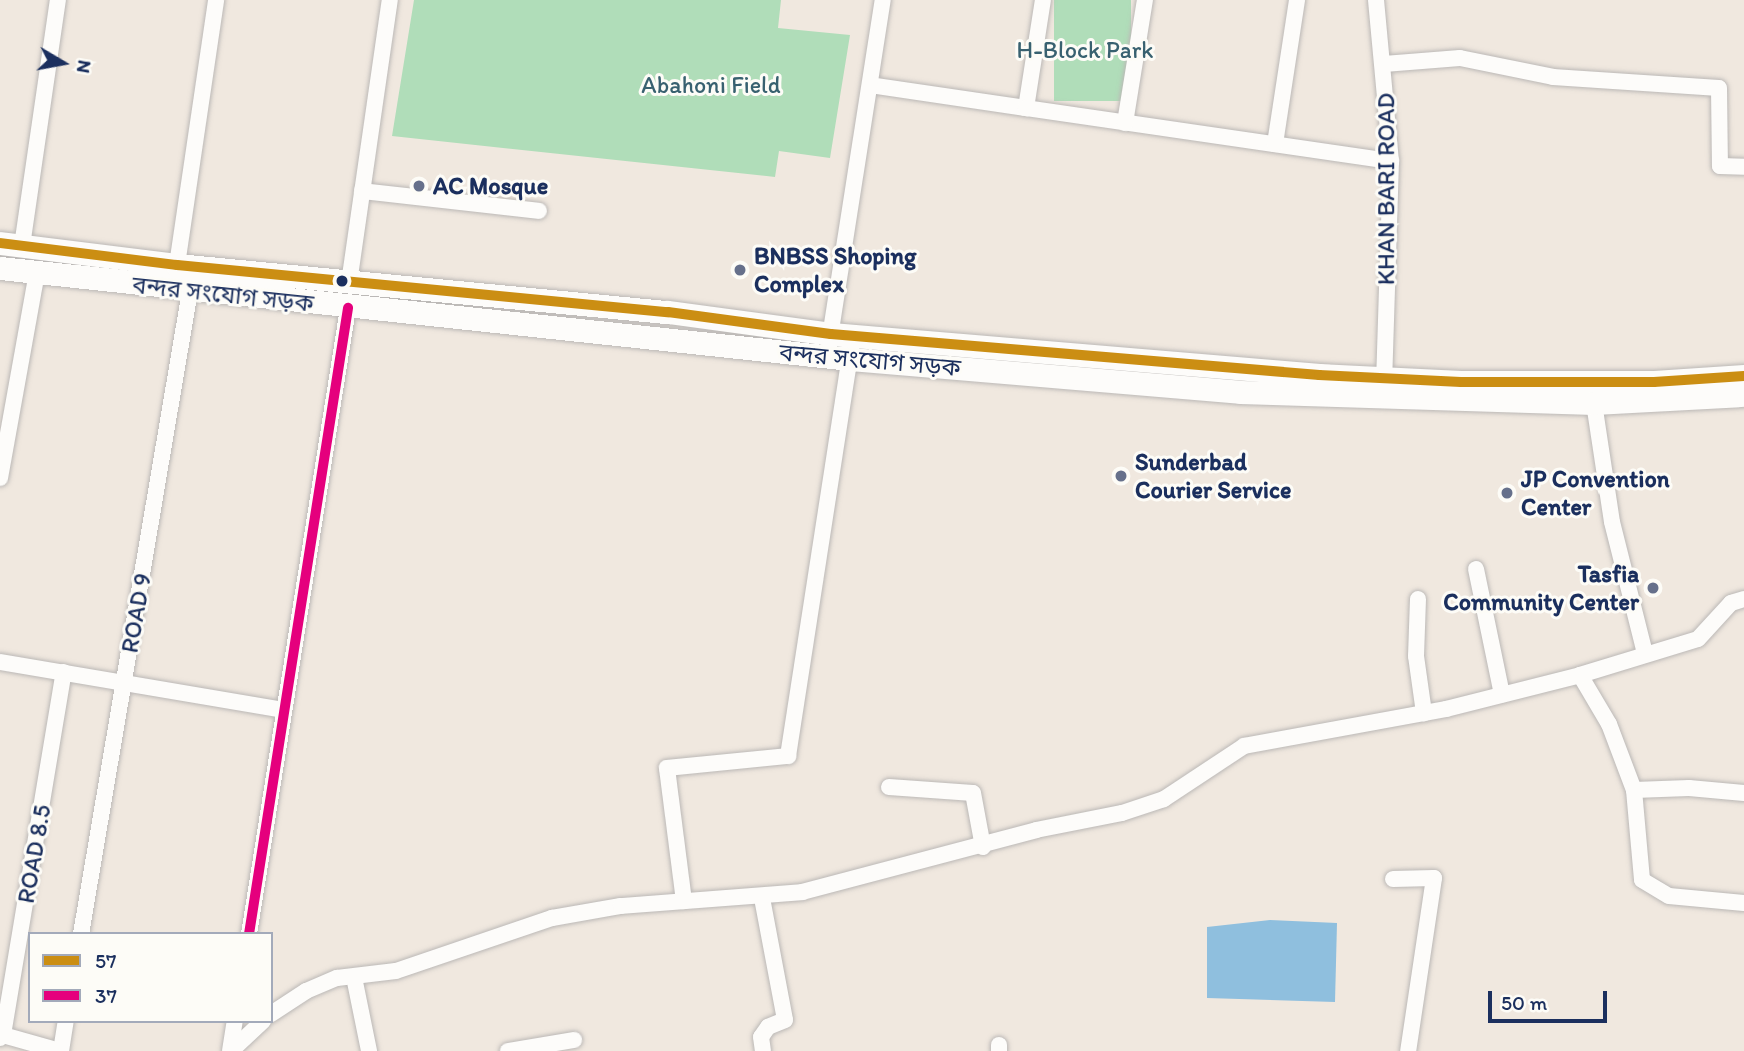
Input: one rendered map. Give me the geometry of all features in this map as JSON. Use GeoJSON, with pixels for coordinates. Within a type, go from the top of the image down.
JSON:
{"type":"FeatureCollection","features":[{"type":"Feature","properties":{"kind":"highway","name":"বন্দর সংযোগ সড়ক"},"geometry":{"type":"LineString","coordinates":[[11,244],[177,265],[668,312],[842,335],[1384,379],[1654,382],[1744,376]]}},
{"type":"Feature","properties":{"kind":"highway","name":"বন্দর সংযোগ সড়ক"},"geometry":{"type":"LineString","coordinates":[[0,268],[190,291],[827,357],[1240,392],[1594,403],[1744,395]]}},
{"type":"Feature","properties":{"kind":"street"},"geometry":{"type":"LineString","coordinates":[[11,244],[58,0]]}},
{"type":"Feature","properties":{"kind":"street"},"geometry":{"type":"LineString","coordinates":[[177,265],[216,0]]}},
{"type":"Feature","properties":{"kind":"street"},"geometry":{"type":"LineString","coordinates":[[349,282],[390,0]]}},
{"type":"Feature","properties":{"kind":"street"},"geometry":{"type":"LineString","coordinates":[[684,901],[667,768],[788,756],[850,359],[842,335],[870,85],[883,0]]}},
{"type":"Feature","properties":{"kind":"street"},"geometry":{"type":"LineString","coordinates":[[1026,108],[1044,0]]}},
{"type":"Feature","properties":{"kind":"street"},"geometry":{"type":"LineString","coordinates":[[1125,123],[1145,0]]}},
{"type":"Feature","properties":{"kind":"street"},"geometry":{"type":"LineString","coordinates":[[1275,144],[1297,0]]}},
{"type":"Feature","properties":{"kind":"street","name":"KHAN BARI ROAD"},"geometry":{"type":"LineString","coordinates":[[1376,0],[1391,161],[1384,379]]}},
{"type":"Feature","properties":{"kind":"street"},"geometry":{"type":"LineString","coordinates":[[1384,64],[1461,58],[1553,77],[1719,88],[1720,166],[1744,167]]}},
{"type":"Feature","properties":{"kind":"street"},"geometry":{"type":"LineString","coordinates":[[870,85],[1391,161]]}},
{"type":"Feature","properties":{"kind":"street"},"geometry":{"type":"LineString","coordinates":[[362,191],[539,211]]}},
{"type":"Feature","properties":{"kind":"street"},"geometry":{"type":"LineString","coordinates":[[0,478],[37,273]]}},
{"type":"Feature","properties":{"kind":"street","name":"ROAD 9"},"geometry":{"type":"LineString","coordinates":[[81,932],[190,291]]}},
{"type":"Feature","properties":{"kind":"street"},"geometry":{"type":"LineString","coordinates":[[249,932],[348,308]]}},
{"type":"Feature","properties":{"kind":"street"},"geometry":{"type":"LineString","coordinates":[[827,357],[842,335]]}},
{"type":"Feature","properties":{"kind":"street"},"geometry":{"type":"LineString","coordinates":[[1594,403],[1612,522],[1645,653]]}},
{"type":"Feature","properties":{"kind":"street"},"geometry":{"type":"LineString","coordinates":[[1476,569],[1502,694]]}},
{"type":"Feature","properties":{"kind":"street"},"geometry":{"type":"LineString","coordinates":[[1418,599],[1416,656],[1424,713]]}},
{"type":"Feature","properties":{"kind":"street"},"geometry":{"type":"LineString","coordinates":[[273,1013],[306,991],[337,978],[396,971],[552,918],[684,901],[762,898],[983,847],[1164,799],[1244,746],[1424,713],[1580,675],[1698,639],[1731,603],[1744,599]]}},
{"type":"Feature","properties":{"kind":"street"},"geometry":{"type":"LineString","coordinates":[[0,662],[284,710]]}},
{"type":"Feature","properties":{"kind":"street","name":"ROAD 8.5"},"geometry":{"type":"LineString","coordinates":[[2,1037],[64,672]]}},
{"type":"Feature","properties":{"kind":"street"},"geometry":{"type":"LineString","coordinates":[[1580,675],[1609,724],[1634,790],[1642,880],[1669,897],[1744,903]]}},
{"type":"Feature","properties":{"kind":"street"},"geometry":{"type":"LineString","coordinates":[[889,787],[973,793],[983,847]]}},
{"type":"Feature","properties":{"kind":"street"},"geometry":{"type":"LineString","coordinates":[[1634,790],[1689,788],[1744,793]]}},
{"type":"Feature","properties":{"kind":"street"},"geometry":{"type":"LineString","coordinates":[[1393,879],[1434,878],[1408,1051]]}},
{"type":"Feature","properties":{"kind":"street"},"geometry":{"type":"LineString","coordinates":[[762,898],[785,1020],[768,1027],[761,1037],[763,1051]]}},
{"type":"Feature","properties":{"kind":"street"},"geometry":{"type":"LineString","coordinates":[[354,976],[369,1051]]}},
{"type":"Feature","properties":{"kind":"street"},"geometry":{"type":"LineString","coordinates":[[2,1037],[60,1051],[66,1023]]}},
{"type":"Feature","properties":{"kind":"street"},"geometry":{"type":"LineString","coordinates":[[231,1051],[235,1023]]}},
{"type":"Feature","properties":{"kind":"street"},"geometry":{"type":"LineString","coordinates":[[231,1051],[262,1023]]}},
{"type":"Feature","properties":{"kind":"street"},"geometry":{"type":"LineString","coordinates":[[508,1051],[574,1040]]}},
{"type":"Feature","properties":{"kind":"green space","name":"Abahoni Field"},"geometry":{"type":"Polygon","coordinates":[[[414,0],[781,0],[778,28],[850,35],[830,158],[779,151],[775,177],[392,136],[414,0]]]}},
{"type":"Feature","properties":{"kind":"green space","name":"H-Block Park"},"geometry":{"type":"Polygon","coordinates":[[[1054,0],[1131,0],[1131,101],[1054,101],[1054,0]]]}},
{"type":"Feature","properties":{"kind":"water"},"geometry":{"type":"Polygon","coordinates":[[[1270,920],[1337,923],[1335,1002],[1207,998],[1207,927],[1270,920]]]}},
{"type":"Feature","properties":{"kind":"transit line","name":"57"},"geometry":{"type":"LineString","coordinates":[[0,243],[177,265],[668,312],[831,334],[1319,375],[1461,382],[1654,382],[1744,376]]}},
{"type":"Feature","properties":{"kind":"transit line","name":"37"},"geometry":{"type":"LineString","coordinates":[[249,932],[348,308]]}},
{"type":"Feature","properties":{"kind":"place","name":"AC Mosque"},"geometry":{"type":"Point","coordinates":[419,186]}},
{"type":"Feature","properties":{"kind":"place","name":"BNBSS Shoping Complex"},"geometry":{"type":"Point","coordinates":[740,270]}},
{"type":"Feature","properties":{"kind":"place","name":"Sunderbad Courier Service"},"geometry":{"type":"Point","coordinates":[1121,476]}},
{"type":"Feature","properties":{"kind":"place","name":"JP Convention Center"},"geometry":{"type":"Point","coordinates":[1507,493]}},
{"type":"Feature","properties":{"kind":"place","name":"Tasfia Community Center"},"geometry":{"type":"Point","coordinates":[1653,588]}}]}
